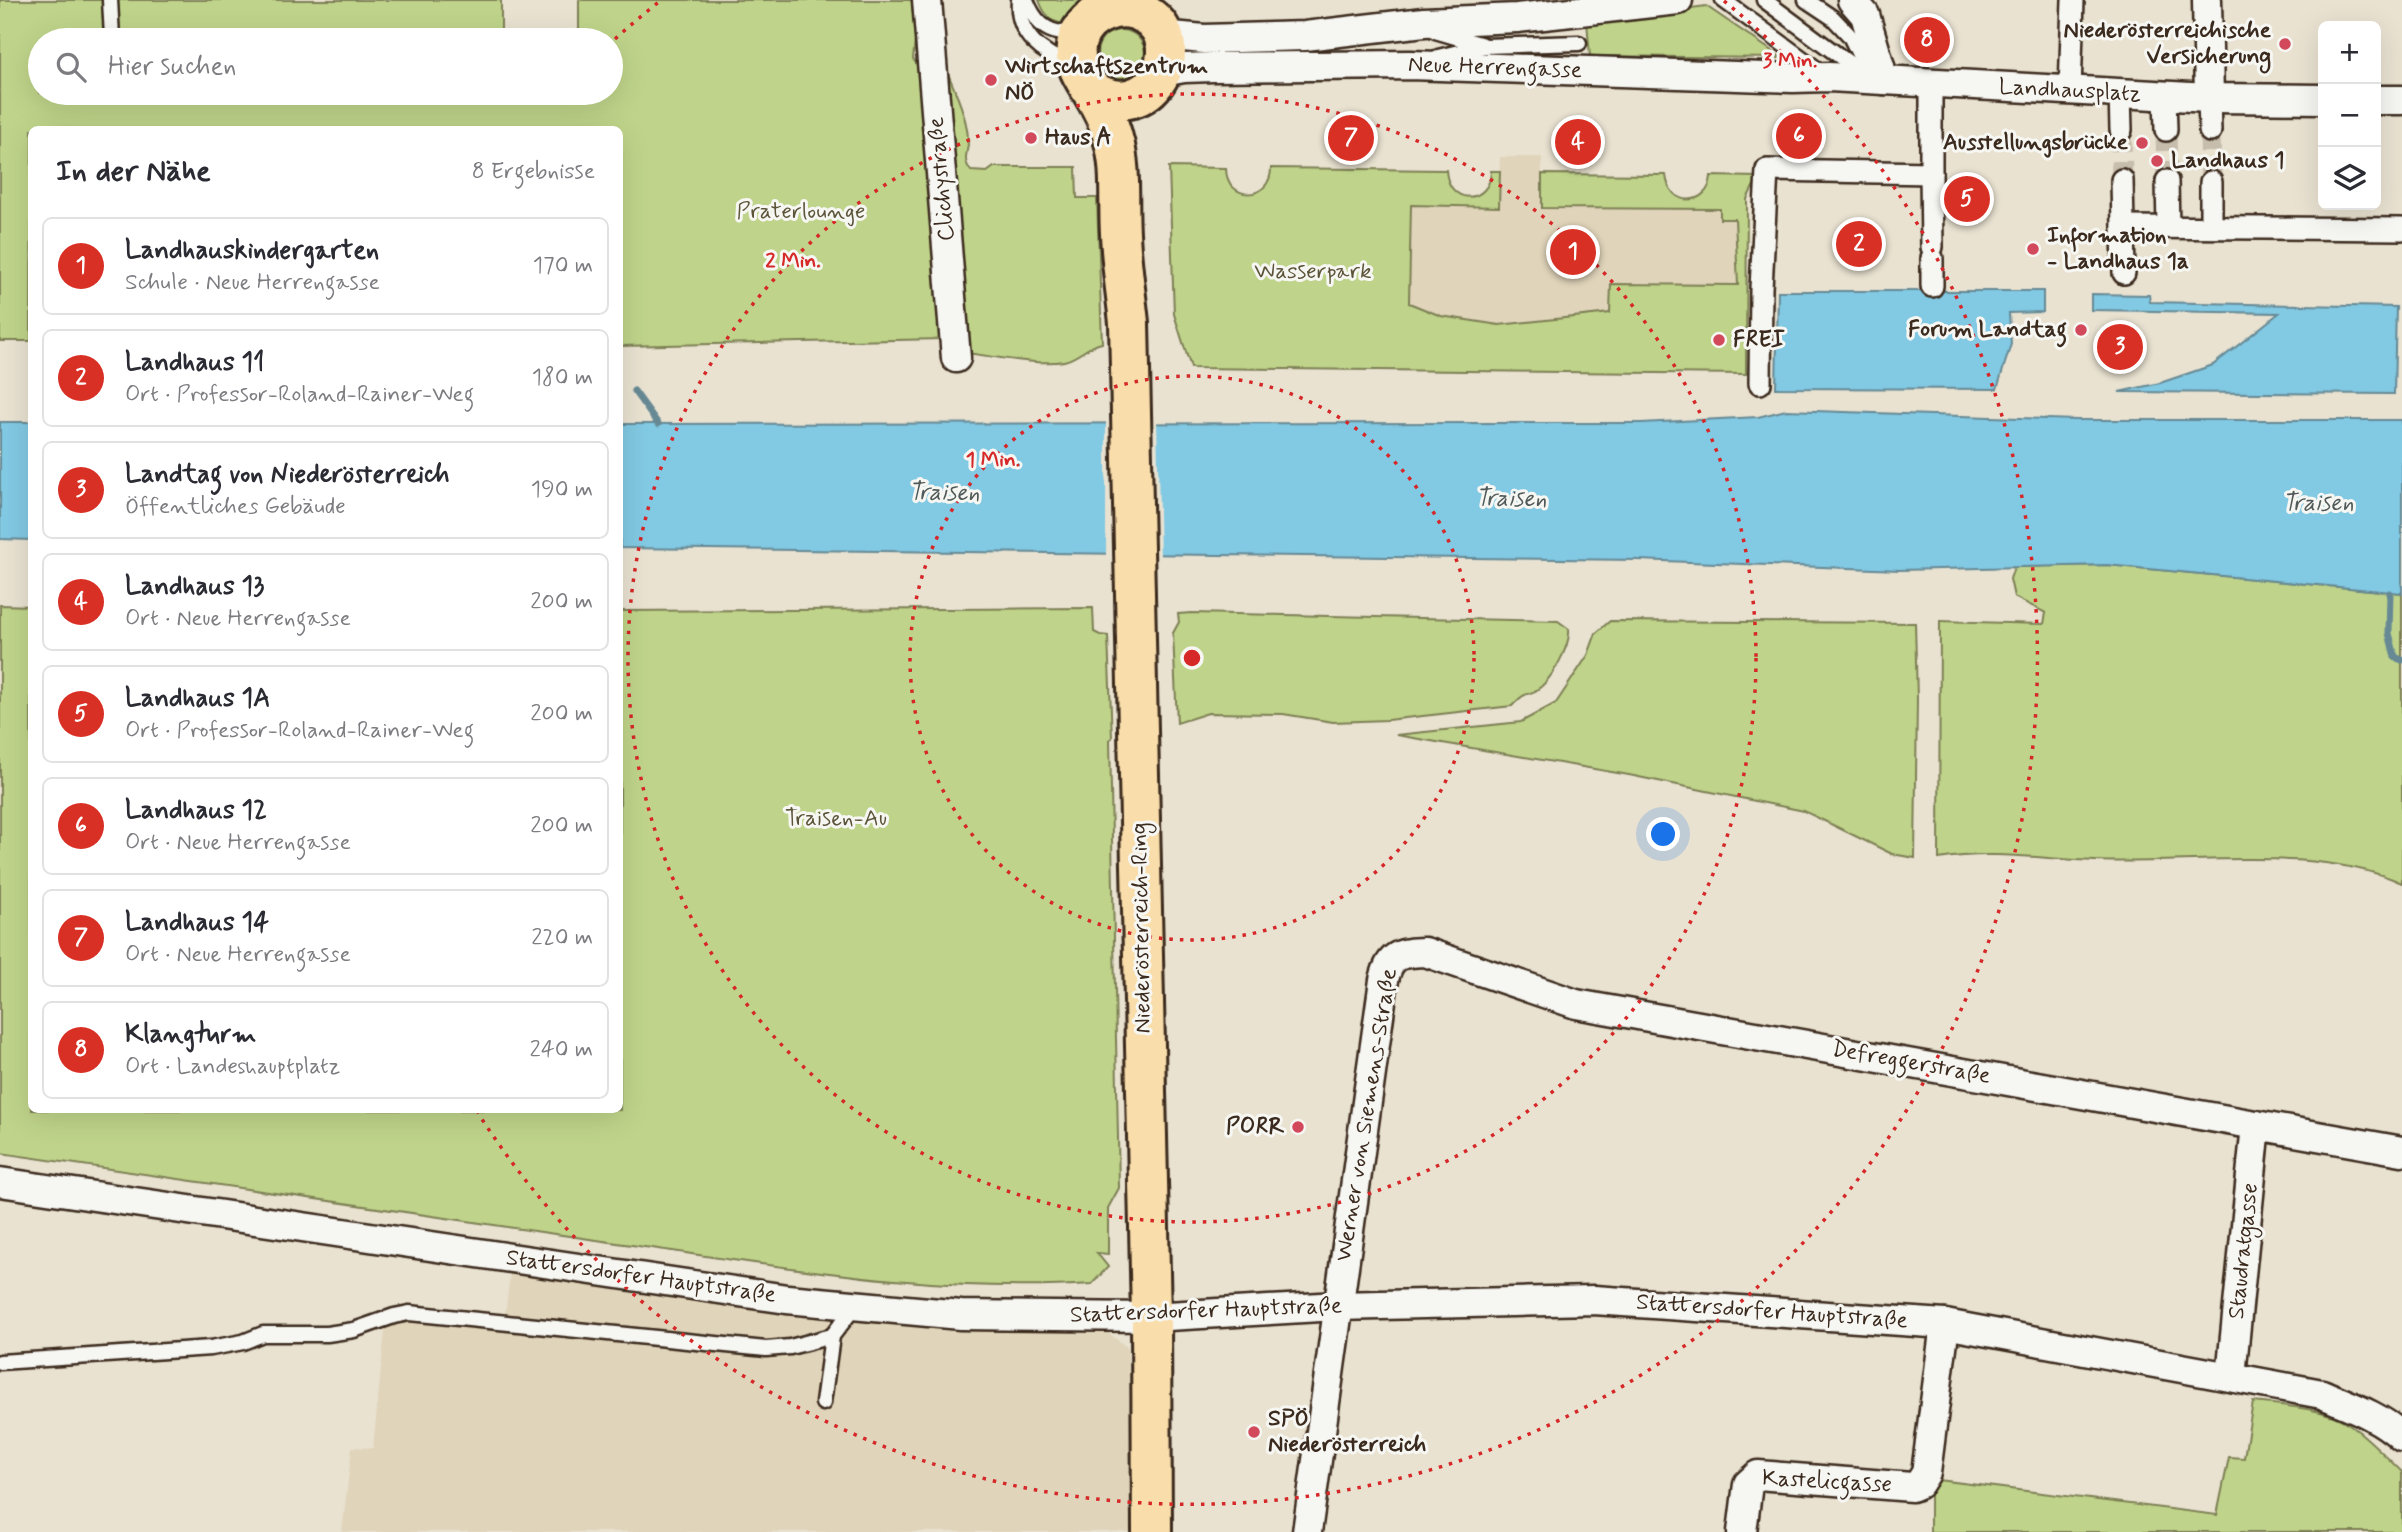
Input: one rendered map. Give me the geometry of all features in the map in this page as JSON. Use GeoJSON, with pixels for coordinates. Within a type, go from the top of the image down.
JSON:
{"type":"FeatureCollection","features":[{"type":"Feature","properties":{"kind":"main road"},"geometry":{"type":"LineString","coordinates":[[1147,16],[1119,8],[1093,14],[1077,41],[1084,79],[1111,99],[1124,99],[1153,83]]}},
{"type":"Feature","properties":{"kind":"main road","name":"Niederösterreich-Ring"},"geometry":{"type":"LineString","coordinates":[[1129,323],[1137,233],[1137,141],[1153,83],[1165,58],[1147,16]]}},
{"type":"Feature","properties":{"kind":"main road","name":"Niederösterreich-Ring"},"geometry":{"type":"LineString","coordinates":[[1084,79],[1113,136],[1116,152],[1120,249],[1129,323],[1151,1317],[1152,1532]]}},
{"type":"Feature","properties":{"kind":"street","name":"Clichystraße"},"geometry":{"type":"LineString","coordinates":[[927,0],[956,358]]}},
{"type":"Feature","properties":{"kind":"street","name":"Neue Herrengasse"},"geometry":{"type":"LineString","coordinates":[[1147,16],[1179,38],[1269,38],[1403,24],[1517,18],[1678,0]]}},
{"type":"Feature","properties":{"kind":"street"},"geometry":{"type":"LineString","coordinates":[[1853,0],[1865,15],[1878,80]]}},
{"type":"Feature","properties":{"kind":"street"},"geometry":{"type":"LineString","coordinates":[[2070,91],[2073,0]]}},
{"type":"Feature","properties":{"kind":"street"},"geometry":{"type":"LineString","coordinates":[[2207,0],[2210,131]]}},
{"type":"Feature","properties":{"kind":"street","name":"Neue Herrengasse"},"geometry":{"type":"LineString","coordinates":[[1153,83],[1184,68],[1410,65],[1878,80]]}},
{"type":"Feature","properties":{"kind":"street","name":"Landhausplatz"},"geometry":{"type":"LineString","coordinates":[[1878,80],[2209,99]]}},
{"type":"Feature","properties":{"kind":"street"},"geometry":{"type":"LineString","coordinates":[[1931,83],[1932,286]]}},
{"type":"Feature","properties":{"kind":"street"},"geometry":{"type":"LineString","coordinates":[[2120,93],[2121,130]]}},
{"type":"Feature","properties":{"kind":"street"},"geometry":{"type":"LineString","coordinates":[[2165,96],[2166,130]]}},
{"type":"Feature","properties":{"kind":"street"},"geometry":{"type":"LineString","coordinates":[[2209,99],[2318,99]]}},
{"type":"Feature","properties":{"kind":"street"},"geometry":{"type":"LineString","coordinates":[[2381,100],[2402,100]]}},
{"type":"Feature","properties":{"kind":"street"},"geometry":{"type":"LineString","coordinates":[[1760,383],[1767,170],[1931,173]]}},
{"type":"Feature","properties":{"kind":"street"},"geometry":{"type":"LineString","coordinates":[[2122,180],[2124,273]]}},
{"type":"Feature","properties":{"kind":"street"},"geometry":{"type":"LineString","coordinates":[[2167,181],[2168,227]]}},
{"type":"Feature","properties":{"kind":"street"},"geometry":{"type":"LineString","coordinates":[[2211,182],[2211,228]]}},
{"type":"Feature","properties":{"kind":"street"},"geometry":{"type":"LineString","coordinates":[[2123,227],[2402,229]]}},
{"type":"Feature","properties":{"kind":"street","name":"Defreggerstraße"},"geometry":{"type":"LineString","coordinates":[[1425,952],[1576,1004],[2402,1151]]}},
{"type":"Feature","properties":{"kind":"street","name":"Werner von Siemens-Straße"},"geometry":{"type":"LineString","coordinates":[[1338,1306],[1388,965],[1393,958],[1400,955],[1425,952]]}},
{"type":"Feature","properties":{"kind":"street","name":"Staudratgasse"},"geometry":{"type":"LineString","coordinates":[[2231,1376],[2256,1125]]}},
{"type":"Feature","properties":{"kind":"street","name":"Stattersdorfer Hauptstraße"},"geometry":{"type":"LineString","coordinates":[[0,1182],[788,1299],[961,1315],[1151,1317],[1338,1306],[1594,1300],[1945,1324],[2322,1394],[2368,1413],[2393,1428],[2402,1437]]}},
{"type":"Feature","properties":{"kind":"street"},"geometry":{"type":"LineString","coordinates":[[1307,1532],[1338,1306]]}},
{"type":"Feature","properties":{"kind":"street","name":"Kastelicgasse"},"geometry":{"type":"LineString","coordinates":[[1742,1532],[1748,1484],[1758,1475],[1912,1487],[1919,1483],[1926,1474],[1945,1324]]}},
{"type":"Feature","properties":{"kind":"lane"},"geometry":{"type":"LineString","coordinates":[[110,0],[112,28]]}},
{"type":"Feature","properties":{"kind":"lane"},"geometry":{"type":"LineString","coordinates":[[1019,0],[1021,23],[1027,36],[1043,51],[1084,79]]}},
{"type":"Feature","properties":{"kind":"lane"},"geometry":{"type":"LineString","coordinates":[[1026,0],[1033,15],[1046,29],[1060,33],[1093,14]]}},
{"type":"Feature","properties":{"kind":"lane"},"geometry":{"type":"LineString","coordinates":[[1723,0],[1829,77]]}},
{"type":"Feature","properties":{"kind":"lane"},"geometry":{"type":"LineString","coordinates":[[1764,0],[1878,80]]}},
{"type":"Feature","properties":{"kind":"lane"},"geometry":{"type":"LineString","coordinates":[[1806,0],[1833,18],[1850,36],[1878,80]]}},
{"type":"Feature","properties":{"kind":"lane"},"geometry":{"type":"LineString","coordinates":[[1403,24],[1448,34],[1484,46]]}},
{"type":"Feature","properties":{"kind":"lane"},"geometry":{"type":"LineString","coordinates":[[1410,65],[1484,46],[1580,43]]}},
{"type":"Feature","properties":{"kind":"lane"},"geometry":{"type":"LineString","coordinates":[[823,1403],[832,1335],[856,1305]]}},
{"type":"Feature","properties":{"kind":"lane"},"geometry":{"type":"LineString","coordinates":[[0,1362],[211,1348],[243,1342],[263,1334],[327,1334],[354,1330],[409,1313],[766,1349],[790,1347],[832,1335]]}},
{"type":"Feature","properties":{"kind":"shaded area"},"geometry":{"type":"Polygon","coordinates":[[[1500,157],[1542,157],[1542,207],[1721,209],[1735,219],[1738,286],[1611,284],[1611,313],[1499,325],[1441,316],[1409,304],[1411,205],[1498,207],[1500,157]]]}},
{"type":"Feature","properties":{"kind":"shaded area"},"geometry":{"type":"Polygon","coordinates":[[[510,1274],[856,1319],[1103,1329],[1128,1348],[1134,1532],[342,1532],[352,1447],[373,1448],[386,1321],[503,1331],[510,1274]]]}},
{"type":"Feature","properties":{"kind":"green space","name":"Praterlounge"},"geometry":{"type":"Polygon","coordinates":[[[0,0],[501,0],[501,28],[28,28],[28,105],[623,105],[623,28],[579,28],[579,0],[918,0],[920,33],[915,40],[913,59],[921,70],[942,339],[623,346],[623,126],[28,126],[28,341],[0,341],[0,0]]]}},
{"type":"Feature","properties":{"kind":"green space"},"geometry":{"type":"Polygon","coordinates":[[[1039,0],[1093,0],[1072,24],[1051,19],[1039,0]]]}},
{"type":"Feature","properties":{"kind":"green space"},"geometry":{"type":"Polygon","coordinates":[[[1706,6],[1782,58],[1590,56],[1587,22],[1706,6]]]}},
{"type":"Feature","properties":{"kind":"green space"},"geometry":{"type":"Polygon","coordinates":[[[1121,30],[1138,37],[1145,54],[1138,71],[1121,78],[1104,71],[1097,54],[1104,37],[1121,30]]]}},
{"type":"Feature","properties":{"kind":"green space"},"geometry":{"type":"Polygon","coordinates":[[[946,68],[965,121],[968,139],[966,159],[971,171],[987,172],[994,167],[1076,167],[1077,198],[1097,198],[1102,343],[1064,361],[1053,362],[966,353],[946,68]]]}},
{"type":"Feature","properties":{"kind":"green space","name":"Wasserpark"},"geometry":{"type":"Polygon","coordinates":[[[1169,167],[1226,168],[1233,187],[1248,194],[1264,187],[1271,168],[1446,170],[1448,182],[1454,190],[1469,197],[1484,190],[1491,171],[1500,171],[1499,207],[1411,205],[1409,303],[1441,316],[1499,325],[1610,313],[1611,284],[1738,285],[1735,219],[1720,219],[1720,209],[1542,208],[1542,174],[1666,175],[1674,193],[1689,200],[1704,194],[1711,176],[1758,177],[1747,199],[1746,374],[1191,368],[1174,314],[1169,167]]]}},
{"type":"Feature","properties":{"kind":"green space"},"geometry":{"type":"Polygon","coordinates":[[[2107,565],[2402,593],[2402,883],[2367,871],[2291,860],[2094,861],[1997,855],[1939,859],[1940,621],[2044,624],[2046,613],[2014,597],[2010,579],[2014,567],[2107,565]]]}},
{"type":"Feature","properties":{"kind":"green space","name":"Traisen-Au"},"geometry":{"type":"Polygon","coordinates":[[[0,605],[28,606],[28,1113],[623,1113],[623,611],[1093,608],[1094,632],[1108,636],[1119,1188],[1108,1208],[1108,1254],[1097,1253],[1108,1267],[1092,1284],[974,1285],[857,1276],[0,1153],[0,605]]]}},
{"type":"Feature","properties":{"kind":"green space"},"geometry":{"type":"Polygon","coordinates":[[[1178,614],[1558,621],[1569,629],[1569,636],[1563,654],[1547,680],[1512,706],[1387,720],[1333,722],[1283,714],[1208,713],[1177,723],[1173,633],[1179,622],[1178,614]]]}},
{"type":"Feature","properties":{"kind":"green space"},"geometry":{"type":"Polygon","coordinates":[[[1610,621],[1915,623],[1915,858],[1892,854],[1804,811],[1629,775],[1396,735],[1521,722],[1556,703],[1588,655],[1596,633],[1610,621]]]}},
{"type":"Feature","properties":{"kind":"green space"},"geometry":{"type":"Polygon","coordinates":[[[2253,1402],[2328,1414],[2349,1424],[2363,1435],[2402,1472],[2402,1532],[1930,1532],[1930,1479],[2217,1515],[2229,1457],[2244,1458],[2253,1402]]]}},
{"type":"Feature","properties":{"kind":"water"},"geometry":{"type":"Polygon","coordinates":[[[1778,291],[2043,291],[2043,312],[2009,313],[2011,344],[1997,389],[1776,388],[1778,291]]]}},
{"type":"Feature","properties":{"kind":"water"},"geometry":{"type":"Polygon","coordinates":[[[2091,294],[2149,295],[2150,302],[2396,307],[2394,394],[2119,392],[2160,383],[2213,365],[2279,313],[2091,310],[2091,294]]]}},
{"type":"Feature","properties":{"kind":"water","name":"Traisen"},"geometry":{"type":"Polygon","coordinates":[[[1786,410],[2077,420],[2402,420],[2402,593],[2107,565],[1900,570],[1637,560],[623,548],[623,424],[1641,423],[1758,417],[1786,410]]]}},
{"type":"Feature","properties":{"kind":"water"},"geometry":{"type":"Polygon","coordinates":[[[0,422],[28,422],[28,540],[0,539],[0,422]]]}},
{"type":"Feature","properties":{"kind":"pier"},"geometry":{"type":"Polygon","coordinates":[[[1106,420],[1157,420],[1160,558],[1106,557],[1106,420]]]}},
{"type":"Feature","properties":{"kind":"waterway"},"geometry":{"type":"LineString","coordinates":[[634,391],[658,424]]}},
{"type":"Feature","properties":{"kind":"waterway"},"geometry":{"type":"LineString","coordinates":[[2390,593],[2389,633],[2395,657],[2402,660]]}},
{"type":"Feature","properties":{"kind":"tunnel"},"geometry":{"type":"LineString","coordinates":[[2121,130],[2122,180]]}},
{"type":"Feature","properties":{"kind":"tunnel"},"geometry":{"type":"LineString","coordinates":[[2166,130],[2167,181]]}},
{"type":"Feature","properties":{"kind":"tunnel"},"geometry":{"type":"LineString","coordinates":[[2210,131],[2211,182]]}},
{"type":"Feature","properties":{"kind":"place","name":"Klangturm"},"geometry":{"type":"Point","coordinates":[1927,40]}},
{"type":"Feature","properties":{"kind":"place","name":"Niederösterreichische Versicherung"},"geometry":{"type":"Point","coordinates":[2285,44]}},
{"type":"Feature","properties":{"kind":"place","name":"Wirtschaftszentrum NÖ"},"geometry":{"type":"Point","coordinates":[991,80]}},
{"type":"Feature","properties":{"kind":"place","name":"Landhaus 12"},"geometry":{"type":"Point","coordinates":[1799,136]}},
{"type":"Feature","properties":{"kind":"place","name":"Haus A"},"geometry":{"type":"Point","coordinates":[1031,138]}},
{"type":"Feature","properties":{"kind":"place","name":"Landhaus 14"},"geometry":{"type":"Point","coordinates":[1351,138]}},
{"type":"Feature","properties":{"kind":"place","name":"Landhaus 13"},"geometry":{"type":"Point","coordinates":[1578,142]}},
{"type":"Feature","properties":{"kind":"place","name":"Ausstellungsbrücke"},"geometry":{"type":"Point","coordinates":[2142,143]}},
{"type":"Feature","properties":{"kind":"place","name":"Landhaus 1"},"geometry":{"type":"Point","coordinates":[2157,161]}},
{"type":"Feature","properties":{"kind":"place","name":"Landhaus 1A"},"geometry":{"type":"Point","coordinates":[1967,199]}},
{"type":"Feature","properties":{"kind":"place","name":"Landhaus 11"},"geometry":{"type":"Point","coordinates":[1859,244]}},
{"type":"Feature","properties":{"kind":"place","name":"Information - Landhaus 1a"},"geometry":{"type":"Point","coordinates":[2033,249]}},
{"type":"Feature","properties":{"kind":"place","name":"Landhauskindergarten"},"geometry":{"type":"Point","coordinates":[1573,252]}},
{"type":"Feature","properties":{"kind":"place","name":"Forum Landtag"},"geometry":{"type":"Point","coordinates":[2081,330]}},
{"type":"Feature","properties":{"kind":"place","name":"FREI"},"geometry":{"type":"Point","coordinates":[1719,340]}},
{"type":"Feature","properties":{"kind":"place","name":"Landtag von Niederösterreich"},"geometry":{"type":"Point","coordinates":[2120,347]}},
{"type":"Feature","properties":{"kind":"place","name":"PORR"},"geometry":{"type":"Point","coordinates":[1298,1127]}},
{"type":"Feature","properties":{"kind":"place","name":"SPÖ Niederösterreich"},"geometry":{"type":"Point","coordinates":[1254,1432]}}]}
